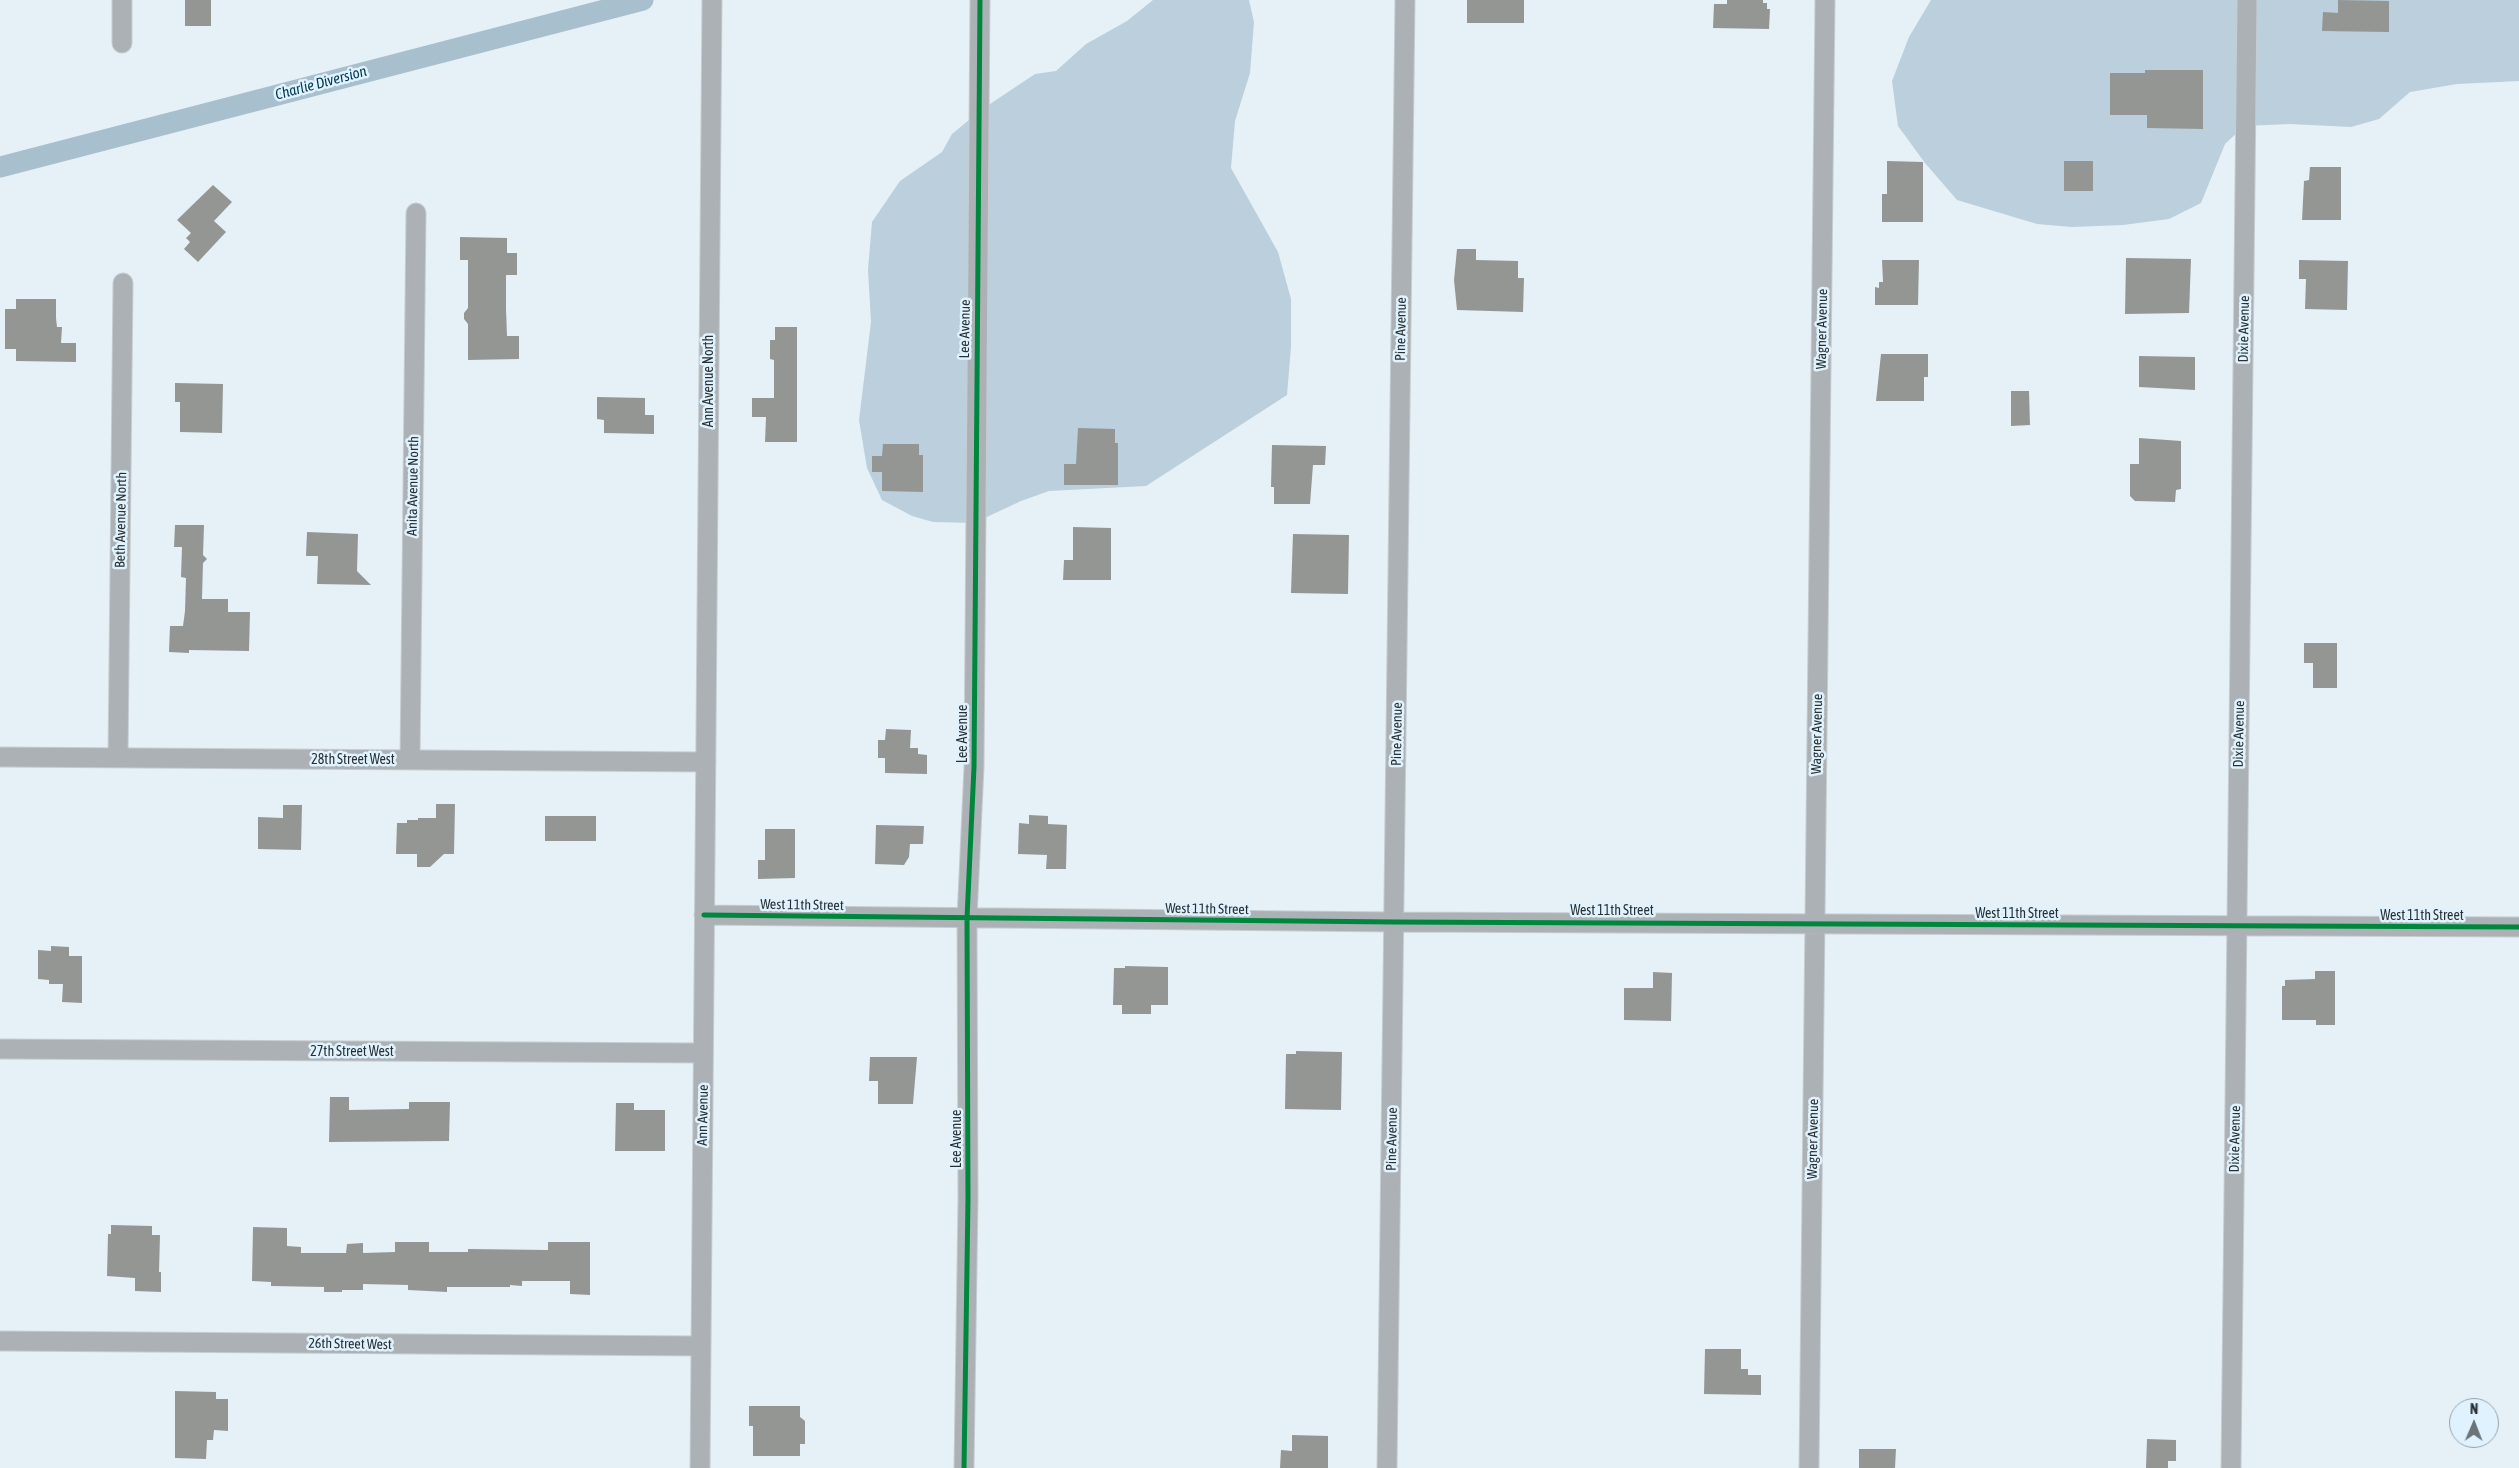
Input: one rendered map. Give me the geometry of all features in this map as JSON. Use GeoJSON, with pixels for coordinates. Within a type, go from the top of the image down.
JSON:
{"type":"FeatureCollection","features":[{"type":"Feature","properties":{"kind":"street"},"geometry":{"type":"LineString","coordinates":[[122,0],[122,42]]}},
{"type":"Feature","properties":{"kind":"street","name":"Ann Avenue North"},"geometry":{"type":"LineString","coordinates":[[706,762],[712,0]]}},
{"type":"Feature","properties":{"kind":"street","name":"Lee Avenue"},"geometry":{"type":"LineString","coordinates":[[964,1468],[968,1199],[967,918],[974,767],[980,0]]}},
{"type":"Feature","properties":{"kind":"street","name":"Pine Avenue"},"geometry":{"type":"LineString","coordinates":[[1387,1468],[1405,0]]}},
{"type":"Feature","properties":{"kind":"street","name":"Wagner Avenue"},"geometry":{"type":"LineString","coordinates":[[1809,1468],[1825,0]]}},
{"type":"Feature","properties":{"kind":"street","name":"Dixie Avenue"},"geometry":{"type":"LineString","coordinates":[[2231,1468],[2247,0]]}},
{"type":"Feature","properties":{"kind":"street","name":"Anita Avenue North"},"geometry":{"type":"LineString","coordinates":[[410,760],[416,212]]}},
{"type":"Feature","properties":{"kind":"street","name":"Beth Avenue North"},"geometry":{"type":"LineString","coordinates":[[118,758],[123,283]]}},
{"type":"Feature","properties":{"kind":"street","name":"28th Street West"},"geometry":{"type":"LineString","coordinates":[[0,756],[706,762]]}},
{"type":"Feature","properties":{"kind":"street","name":"Ann Avenue"},"geometry":{"type":"LineString","coordinates":[[700,1468],[706,762]]}},
{"type":"Feature","properties":{"kind":"street","name":"West 11th Street"},"geometry":{"type":"LineString","coordinates":[[704,915],[1395,922],[2519,927]]}},
{"type":"Feature","properties":{"kind":"street","name":"27th Street West"},"geometry":{"type":"LineString","coordinates":[[0,1049],[703,1053]]}},
{"type":"Feature","properties":{"kind":"street","name":"26th Street West"},"geometry":{"type":"LineString","coordinates":[[0,1341],[700,1346]]}},
{"type":"Feature","properties":{"kind":"shaded area"},"geometry":{"type":"Polygon","coordinates":[[[1153,0],[1249,0],[1254,22],[1250,73],[1235,121],[1231,168],[1278,252],[1291,299],[1291,347],[1287,395],[1146,486],[1049,491],[1021,501],[974,523],[933,522],[912,516],[882,500],[867,468],[859,420],[871,322],[868,270],[872,222],[900,181],[942,152],[952,134],[981,110],[1035,74],[1056,71],[1086,44],[1127,21],[1153,0]]]}},
{"type":"Feature","properties":{"kind":"shaded area"},"geometry":{"type":"Polygon","coordinates":[[[1931,0],[2519,0],[2519,81],[2457,84],[2410,92],[2379,119],[2351,127],[2290,124],[2244,126],[2225,144],[2201,203],[2169,219],[2123,225],[2072,227],[2037,224],[1957,200],[1925,163],[1898,126],[1892,81],[1909,37],[1931,0]]]}},
{"type":"Feature","properties":{"kind":"building"},"geometry":{"type":"Polygon","coordinates":[[[185,0],[211,0],[211,26],[185,26],[185,0]]]}},
{"type":"Feature","properties":{"kind":"building"},"geometry":{"type":"Polygon","coordinates":[[[1467,0],[1524,0],[1524,23],[1467,23],[1467,0]]]}},
{"type":"Feature","properties":{"kind":"building"},"geometry":{"type":"Polygon","coordinates":[[[1727,0],[1763,0],[1763,3],[1767,3],[1767,9],[1770,9],[1769,29],[1713,28],[1714,4],[1727,4],[1727,0]]]}},
{"type":"Feature","properties":{"kind":"building"},"geometry":{"type":"Polygon","coordinates":[[[2338,0],[2389,1],[2389,32],[2322,31],[2323,12],[2338,13],[2338,0]]]}},
{"type":"Feature","properties":{"kind":"building"},"geometry":{"type":"Polygon","coordinates":[[[2145,70],[2203,70],[2203,129],[2147,128],[2147,115],[2110,115],[2110,73],[2145,73],[2145,70]]]}},
{"type":"Feature","properties":{"kind":"building"},"geometry":{"type":"Polygon","coordinates":[[[1887,161],[1923,162],[1923,222],[1882,222],[1882,194],[1887,194],[1887,161]]]}},
{"type":"Feature","properties":{"kind":"building"},"geometry":{"type":"Polygon","coordinates":[[[2064,161],[2093,161],[2093,191],[2064,191],[2064,161]]]}},
{"type":"Feature","properties":{"kind":"building"},"geometry":{"type":"Polygon","coordinates":[[[2310,167],[2341,167],[2341,220],[2302,220],[2304,181],[2309,180],[2310,167]]]}},
{"type":"Feature","properties":{"kind":"building"},"geometry":{"type":"Polygon","coordinates":[[[213,185],[232,202],[214,221],[226,232],[198,262],[184,249],[190,242],[186,238],[191,233],[177,220],[213,185]]]}},
{"type":"Feature","properties":{"kind":"building"},"geometry":{"type":"Polygon","coordinates":[[[460,237],[507,238],[507,253],[517,253],[517,275],[506,275],[506,309],[507,336],[519,336],[519,359],[468,360],[468,324],[464,319],[464,313],[468,308],[468,260],[460,260],[460,237]]]}},
{"type":"Feature","properties":{"kind":"building"},"geometry":{"type":"Polygon","coordinates":[[[1457,249],[1476,249],[1476,260],[1518,261],[1518,278],[1524,278],[1523,312],[1457,310],[1454,280],[1457,249]]]}},
{"type":"Feature","properties":{"kind":"building"},"geometry":{"type":"Polygon","coordinates":[[[2126,258],[2191,259],[2189,313],[2125,314],[2126,258]]]}},
{"type":"Feature","properties":{"kind":"building"},"geometry":{"type":"Polygon","coordinates":[[[1882,260],[1919,260],[1918,305],[1875,305],[1875,287],[1879,288],[1879,282],[1883,282],[1882,260]]]}},
{"type":"Feature","properties":{"kind":"building"},"geometry":{"type":"Polygon","coordinates":[[[2299,260],[2348,261],[2347,310],[2305,309],[2306,279],[2299,279],[2299,260]]]}},
{"type":"Feature","properties":{"kind":"building"},"geometry":{"type":"Polygon","coordinates":[[[16,299],[56,299],[57,327],[62,327],[61,343],[76,343],[76,362],[16,361],[16,349],[5,349],[5,309],[16,309],[16,299]]]}},
{"type":"Feature","properties":{"kind":"building"},"geometry":{"type":"Polygon","coordinates":[[[775,327],[797,327],[797,442],[765,442],[766,417],[752,417],[752,398],[774,398],[774,360],[770,359],[770,340],[775,340],[775,327]]]}},
{"type":"Feature","properties":{"kind":"building"},"geometry":{"type":"Polygon","coordinates":[[[1881,354],[1928,354],[1928,377],[1924,377],[1924,401],[1876,401],[1881,354]]]}},
{"type":"Feature","properties":{"kind":"building"},"geometry":{"type":"Polygon","coordinates":[[[2139,356],[2195,357],[2195,390],[2139,387],[2139,356]]]}},
{"type":"Feature","properties":{"kind":"building"},"geometry":{"type":"Polygon","coordinates":[[[175,383],[223,384],[222,433],[180,432],[180,402],[175,402],[175,383]]]}},
{"type":"Feature","properties":{"kind":"building"},"geometry":{"type":"Polygon","coordinates":[[[2011,391],[2029,391],[2030,425],[2011,426],[2011,391]]]}},
{"type":"Feature","properties":{"kind":"building"},"geometry":{"type":"Polygon","coordinates":[[[597,397],[645,398],[645,415],[654,415],[654,434],[604,433],[604,420],[597,419],[597,397]]]}},
{"type":"Feature","properties":{"kind":"building"},"geometry":{"type":"Polygon","coordinates":[[[1078,428],[1115,429],[1115,443],[1118,443],[1118,485],[1064,485],[1064,464],[1076,464],[1078,428]]]}},
{"type":"Feature","properties":{"kind":"building"},"geometry":{"type":"Polygon","coordinates":[[[2139,438],[2181,441],[2181,489],[2176,490],[2175,502],[2135,501],[2130,496],[2130,464],[2139,464],[2139,438]]]}},
{"type":"Feature","properties":{"kind":"building"},"geometry":{"type":"Polygon","coordinates":[[[883,444],[919,444],[919,455],[923,455],[923,492],[882,491],[882,472],[872,472],[872,456],[882,456],[883,444]]]}},
{"type":"Feature","properties":{"kind":"building"},"geometry":{"type":"Polygon","coordinates":[[[1272,445],[1326,446],[1325,465],[1313,465],[1310,504],[1274,504],[1274,487],[1271,487],[1272,445]]]}},
{"type":"Feature","properties":{"kind":"building"},"geometry":{"type":"Polygon","coordinates":[[[175,525],[204,525],[203,555],[207,559],[203,563],[202,599],[228,599],[228,612],[250,612],[249,651],[189,650],[189,653],[169,652],[170,626],[183,626],[185,611],[186,578],[181,577],[182,547],[174,547],[175,525]]]}},
{"type":"Feature","properties":{"kind":"building"},"geometry":{"type":"Polygon","coordinates":[[[1073,527],[1111,528],[1111,580],[1063,580],[1064,560],[1073,560],[1073,527]]]}},
{"type":"Feature","properties":{"kind":"building"},"geometry":{"type":"Polygon","coordinates":[[[307,532],[358,534],[357,571],[371,585],[317,584],[318,556],[306,556],[307,532]]]}},
{"type":"Feature","properties":{"kind":"building"},"geometry":{"type":"Polygon","coordinates":[[[1293,534],[1349,535],[1348,594],[1291,593],[1293,534]]]}},
{"type":"Feature","properties":{"kind":"building"},"geometry":{"type":"Polygon","coordinates":[[[2304,643],[2337,643],[2337,688],[2313,688],[2313,663],[2304,663],[2304,643]]]}},
{"type":"Feature","properties":{"kind":"building"},"geometry":{"type":"Polygon","coordinates":[[[886,729],[911,730],[910,748],[918,748],[918,754],[927,755],[927,774],[885,773],[885,758],[878,758],[878,740],[885,740],[886,729]]]}},
{"type":"Feature","properties":{"kind":"building"},"geometry":{"type":"Polygon","coordinates":[[[436,804],[455,804],[454,854],[444,854],[430,867],[417,867],[417,854],[396,854],[397,823],[407,823],[407,820],[418,820],[418,818],[436,818],[436,804]]]}},
{"type":"Feature","properties":{"kind":"building"},"geometry":{"type":"Polygon","coordinates":[[[283,805],[302,805],[301,850],[258,849],[258,817],[283,818],[283,805]]]}},
{"type":"Feature","properties":{"kind":"building"},"geometry":{"type":"Polygon","coordinates":[[[1029,815],[1048,816],[1048,824],[1067,825],[1066,869],[1046,869],[1047,855],[1018,854],[1019,823],[1029,824],[1029,815]]]}},
{"type":"Feature","properties":{"kind":"building"},"geometry":{"type":"Polygon","coordinates":[[[545,816],[596,816],[596,841],[545,841],[545,816]]]}},
{"type":"Feature","properties":{"kind":"building"},"geometry":{"type":"Polygon","coordinates":[[[876,825],[924,826],[923,844],[910,844],[909,857],[904,865],[875,864],[876,825]]]}},
{"type":"Feature","properties":{"kind":"building"},"geometry":{"type":"Polygon","coordinates":[[[765,829],[795,829],[795,878],[758,879],[758,860],[765,860],[765,829]]]}},
{"type":"Feature","properties":{"kind":"building"},"geometry":{"type":"Polygon","coordinates":[[[51,946],[69,947],[69,956],[82,956],[82,1003],[62,1002],[63,984],[49,984],[49,980],[38,979],[38,950],[51,951],[51,946]]]}},
{"type":"Feature","properties":{"kind":"building"},"geometry":{"type":"Polygon","coordinates":[[[1125,966],[1168,967],[1168,1005],[1151,1005],[1151,1014],[1122,1014],[1122,1005],[1113,1005],[1114,968],[1125,968],[1125,966]]]}},
{"type":"Feature","properties":{"kind":"building"},"geometry":{"type":"Polygon","coordinates":[[[2315,971],[2335,971],[2335,1025],[2316,1025],[2316,1020],[2282,1020],[2282,986],[2285,986],[2285,980],[2315,979],[2315,971]]]}},
{"type":"Feature","properties":{"kind":"building"},"geometry":{"type":"Polygon","coordinates":[[[1653,972],[1672,973],[1671,1021],[1624,1020],[1624,988],[1653,988],[1653,972]]]}},
{"type":"Feature","properties":{"kind":"building"},"geometry":{"type":"Polygon","coordinates":[[[1296,1051],[1342,1052],[1341,1110],[1285,1109],[1286,1054],[1296,1054],[1296,1051]]]}},
{"type":"Feature","properties":{"kind":"building"},"geometry":{"type":"Polygon","coordinates":[[[870,1057],[917,1057],[913,1104],[878,1104],[878,1081],[869,1081],[870,1057]]]}},
{"type":"Feature","properties":{"kind":"building"},"geometry":{"type":"Polygon","coordinates":[[[330,1097],[349,1097],[349,1110],[409,1109],[409,1102],[450,1102],[449,1141],[329,1142],[330,1097]]]}},
{"type":"Feature","properties":{"kind":"building"},"geometry":{"type":"Polygon","coordinates":[[[616,1103],[634,1103],[634,1110],[665,1110],[665,1151],[615,1151],[616,1103]]]}},
{"type":"Feature","properties":{"kind":"building"},"geometry":{"type":"Polygon","coordinates":[[[111,1225],[152,1226],[152,1235],[160,1235],[159,1272],[161,1272],[161,1292],[135,1291],[135,1278],[107,1276],[108,1234],[111,1234],[111,1225]]]}},
{"type":"Feature","properties":{"kind":"building"},"geometry":{"type":"Polygon","coordinates":[[[253,1227],[287,1228],[287,1246],[301,1247],[301,1253],[346,1253],[347,1244],[363,1243],[363,1253],[395,1252],[395,1242],[429,1242],[429,1252],[468,1252],[468,1249],[548,1250],[548,1242],[590,1242],[590,1295],[570,1294],[570,1281],[522,1281],[522,1286],[510,1285],[510,1287],[447,1287],[447,1292],[408,1290],[408,1285],[363,1284],[363,1290],[342,1290],[342,1292],[324,1292],[324,1287],[271,1286],[271,1282],[252,1281],[253,1227]]]}},
{"type":"Feature","properties":{"kind":"building"},"geometry":{"type":"Polygon","coordinates":[[[1705,1349],[1741,1349],[1741,1369],[1748,1369],[1748,1375],[1761,1375],[1761,1395],[1704,1394],[1705,1349]]]}},
{"type":"Feature","properties":{"kind":"building"},"geometry":{"type":"Polygon","coordinates":[[[175,1391],[216,1392],[216,1399],[228,1399],[228,1431],[214,1430],[213,1440],[207,1440],[206,1459],[175,1458],[175,1391]]]}},
{"type":"Feature","properties":{"kind":"building"},"geometry":{"type":"Polygon","coordinates":[[[749,1406],[800,1406],[800,1417],[805,1421],[805,1444],[800,1444],[800,1456],[753,1456],[753,1426],[749,1426],[749,1406]]]}},
{"type":"Feature","properties":{"kind":"building"},"geometry":{"type":"Polygon","coordinates":[[[1292,1435],[1328,1436],[1328,1468],[1280,1468],[1281,1450],[1292,1451],[1292,1435]]]}},
{"type":"Feature","properties":{"kind":"building"},"geometry":{"type":"Polygon","coordinates":[[[2147,1439],[2176,1440],[2176,1461],[2168,1461],[2168,1468],[2146,1468],[2147,1439]]]}},
{"type":"Feature","properties":{"kind":"building"},"geometry":{"type":"Polygon","coordinates":[[[1859,1449],[1896,1449],[1895,1468],[1859,1468],[1859,1449]]]}},
{"type":"Feature","properties":{"kind":"waterway","name":"Charlie Diversion"},"geometry":{"type":"LineString","coordinates":[[0,167],[643,0]]}},
{"type":"Feature","properties":{"kind":"cycle path"},"geometry":{"type":"LineString","coordinates":[[964,1468],[968,1199],[967,918],[974,767],[980,0]]}},
{"type":"Feature","properties":{"kind":"cycle path"},"geometry":{"type":"LineString","coordinates":[[704,915],[1395,922],[2519,927]]}}]}
